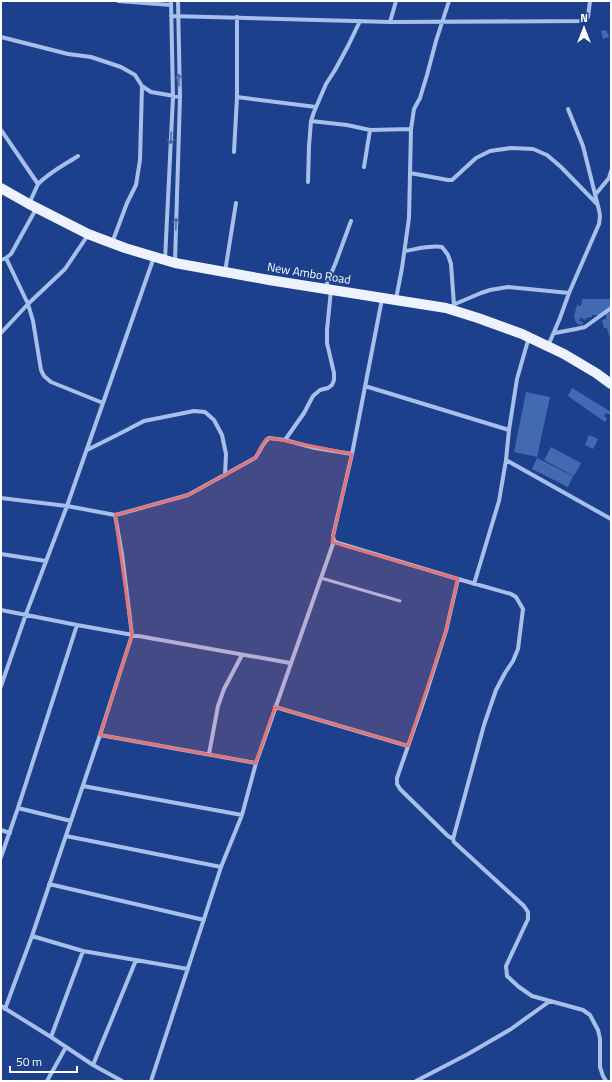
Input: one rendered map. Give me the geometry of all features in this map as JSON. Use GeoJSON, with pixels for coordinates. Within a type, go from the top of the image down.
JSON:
{"type":"FeatureCollection","features":[{"type":"Feature","properties":{"kind":"main road","name":"New Ambo Road"},"geometry":{"type":"LineString","coordinates":[[1,188],[88,234],[154,257],[225,272],[382,298],[450,307],[529,337],[548,346],[596,373],[611,384]]}},
{"type":"Feature","properties":{"kind":"street"},"geometry":{"type":"LineString","coordinates":[[118,1],[171,3],[173,97],[170,261]]}},
{"type":"Feature","properties":{"kind":"street"},"geometry":{"type":"LineString","coordinates":[[170,261],[180,97],[178,1]]}},
{"type":"Feature","properties":{"kind":"street"},"geometry":{"type":"LineString","coordinates":[[390,22],[396,1]]}},
{"type":"Feature","properties":{"kind":"street"},"geometry":{"type":"LineString","coordinates":[[396,300],[405,251],[409,218],[411,129],[414,109],[420,98],[449,1]]}},
{"type":"Feature","properties":{"kind":"street"},"geometry":{"type":"LineString","coordinates":[[171,16],[390,22],[582,21],[588,17],[590,1]]}},
{"type":"Feature","properties":{"kind":"street"},"geometry":{"type":"LineString","coordinates":[[234,152],[237,97],[237,17]]}},
{"type":"Feature","properties":{"kind":"street"},"geometry":{"type":"LineString","coordinates":[[308,182],[309,146],[312,121],[316,107],[326,84],[348,46],[360,21]]}},
{"type":"Feature","properties":{"kind":"street"},"geometry":{"type":"LineString","coordinates":[[1,37],[68,54],[91,57],[121,67],[135,75],[142,86],[151,92],[180,97]]}},
{"type":"Feature","properties":{"kind":"street"},"geometry":{"type":"LineString","coordinates":[[112,243],[127,203],[136,186],[140,160],[142,86]]}},
{"type":"Feature","properties":{"kind":"street"},"geometry":{"type":"LineString","coordinates":[[237,97],[316,107]]}},
{"type":"Feature","properties":{"kind":"street"},"geometry":{"type":"LineString","coordinates":[[548,346],[555,333],[569,293],[599,224],[600,216],[583,146],[568,109]]}},
{"type":"Feature","properties":{"kind":"street"},"geometry":{"type":"LineString","coordinates":[[312,121],[347,125],[370,130],[411,129]]}},
{"type":"Feature","properties":{"kind":"street"},"geometry":{"type":"LineString","coordinates":[[1,130],[38,184]]}},
{"type":"Feature","properties":{"kind":"street"},"geometry":{"type":"LineString","coordinates":[[364,167],[370,130]]}},
{"type":"Feature","properties":{"kind":"street"},"geometry":{"type":"LineString","coordinates":[[410,173],[452,180],[476,158],[490,151],[511,148],[533,148],[547,155],[561,167],[598,205]]}},
{"type":"Feature","properties":{"kind":"street"},"geometry":{"type":"LineString","coordinates":[[1,260],[11,254],[33,206],[38,184],[45,177],[78,156]]}},
{"type":"Feature","properties":{"kind":"street"},"geometry":{"type":"LineString","coordinates":[[595,195],[609,178],[611,171]]}},
{"type":"Feature","properties":{"kind":"street"},"geometry":{"type":"LineString","coordinates":[[225,272],[236,203]]}},
{"type":"Feature","properties":{"kind":"street"},"geometry":{"type":"LineString","coordinates":[[285,440],[304,413],[313,396],[320,390],[328,388],[332,385],[334,380],[334,373],[327,344],[328,289],[351,221]]}},
{"type":"Feature","properties":{"kind":"street"},"geometry":{"type":"LineString","coordinates":[[1,333],[28,304],[65,269],[88,234]]}},
{"type":"Feature","properties":{"kind":"street"},"geometry":{"type":"LineString","coordinates":[[405,251],[424,247],[442,247],[448,255],[451,264],[450,307],[481,293],[508,287],[569,293]]}},
{"type":"Feature","properties":{"kind":"street"},"geometry":{"type":"LineString","coordinates":[[1,686],[87,450],[154,257]]}},
{"type":"Feature","properties":{"kind":"street"},"geometry":{"type":"LineString","coordinates":[[6,258],[28,304],[44,376],[51,382],[103,403]]}},
{"type":"Feature","properties":{"kind":"street"},"geometry":{"type":"LineString","coordinates":[[151,1081],[221,867],[242,815],[256,763],[334,541],[333,536],[352,454],[382,298]]}},
{"type":"Feature","properties":{"kind":"street"},"geometry":{"type":"LineString","coordinates":[[555,333],[585,327],[611,308]]}},
{"type":"Feature","properties":{"kind":"street"},"geometry":{"type":"LineString","coordinates":[[474,584],[499,501],[517,380],[529,337]]}},
{"type":"Feature","properties":{"kind":"street"},"geometry":{"type":"LineString","coordinates":[[365,386],[509,430]]}},
{"type":"Feature","properties":{"kind":"street"},"geometry":{"type":"LineString","coordinates":[[87,450],[144,421],[194,411],[205,412],[214,420],[222,435],[226,454],[225,475]]}},
{"type":"Feature","properties":{"kind":"street"},"geometry":{"type":"LineString","coordinates":[[1,498],[67,506],[115,514],[123,513],[188,495],[255,458],[268,438],[285,440],[316,448],[352,454]]}},
{"type":"Feature","properties":{"kind":"street"},"geometry":{"type":"LineString","coordinates":[[506,460],[611,519]]}},
{"type":"Feature","properties":{"kind":"street"},"geometry":{"type":"LineString","coordinates":[[115,514],[122,554],[132,635],[32,936],[3,1007],[93,1065],[122,1081]]}},
{"type":"Feature","properties":{"kind":"street"},"geometry":{"type":"LineString","coordinates":[[334,541],[458,580],[511,594],[516,597],[523,609],[518,649],[513,661],[496,690],[484,725],[453,839]]}},
{"type":"Feature","properties":{"kind":"street"},"geometry":{"type":"LineString","coordinates":[[1,554],[46,561]]}},
{"type":"Feature","properties":{"kind":"street"},"geometry":{"type":"LineString","coordinates":[[458,580],[446,631],[397,778],[397,784],[400,789],[448,836],[453,839],[454,842],[524,906],[528,912],[528,919],[506,966],[507,976],[532,996],[583,1010],[590,1015],[598,1030],[600,1039],[600,1066],[606,1081]]}},
{"type":"Feature","properties":{"kind":"street"},"geometry":{"type":"LineString","coordinates":[[1,610],[290,663]]}},
{"type":"Feature","properties":{"kind":"street"},"geometry":{"type":"LineString","coordinates":[[1,857],[77,625]]}},
{"type":"Feature","properties":{"kind":"street"},"geometry":{"type":"LineString","coordinates":[[209,754],[218,706],[224,689],[242,655]]}},
{"type":"Feature","properties":{"kind":"street"},"geometry":{"type":"LineString","coordinates":[[275,707],[408,746]]}},
{"type":"Feature","properties":{"kind":"street"},"geometry":{"type":"LineString","coordinates":[[100,735],[256,763]]}},
{"type":"Feature","properties":{"kind":"street"},"geometry":{"type":"LineString","coordinates":[[83,786],[242,815]]}},
{"type":"Feature","properties":{"kind":"street"},"geometry":{"type":"LineString","coordinates":[[18,808],[71,821]]}},
{"type":"Feature","properties":{"kind":"street"},"geometry":{"type":"LineString","coordinates":[[1,830],[10,833]]}},
{"type":"Feature","properties":{"kind":"street"},"geometry":{"type":"LineString","coordinates":[[66,836],[221,867]]}},
{"type":"Feature","properties":{"kind":"street"},"geometry":{"type":"LineString","coordinates":[[49,884],[204,920]]}},
{"type":"Feature","properties":{"kind":"street"},"geometry":{"type":"LineString","coordinates":[[32,936],[83,951],[188,968]]}},
{"type":"Feature","properties":{"kind":"street"},"geometry":{"type":"LineString","coordinates":[[51,1037],[83,951]]}},
{"type":"Feature","properties":{"kind":"street"},"geometry":{"type":"LineString","coordinates":[[93,1065],[136,960]]}},
{"type":"Feature","properties":{"kind":"street"},"geometry":{"type":"LineString","coordinates":[[416,1081],[468,1054],[511,1029],[550,1001]]}},
{"type":"Feature","properties":{"kind":"street"},"geometry":{"type":"LineString","coordinates":[[47,1081],[66,1047]]}},
{"type":"Feature","properties":{"kind":"lane"},"geometry":{"type":"LineString","coordinates":[[321,578],[400,601]]}},
{"type":"Feature","properties":{"kind":"highlighted area"},"geometry":{"type":"Polygon","coordinates":[[[272,438],[352,454],[332,542],[458,579],[446,631],[408,746],[275,707],[256,763],[100,735],[132,635],[115,515],[188,495],[255,458],[266,439],[272,438]]]}},
{"type":"Feature","properties":{"kind":"building"},"geometry":{"type":"Polygon","coordinates":[[[606,30],[609,37],[603,39],[601,31],[606,30]]]}},
{"type":"Feature","properties":{"kind":"building"},"geometry":{"type":"Polygon","coordinates":[[[582,299],[611,299],[611,342],[607,328],[604,328],[602,320],[606,319],[606,315],[592,315],[592,317],[586,318],[585,321],[581,317],[579,321],[583,322],[583,324],[579,325],[575,321],[574,316],[577,305],[581,306],[582,299]]]}},
{"type":"Feature","properties":{"kind":"building"},"geometry":{"type":"Polygon","coordinates":[[[572,388],[611,412],[611,415],[606,413],[604,416],[607,419],[605,422],[568,396],[572,388]]]}},
{"type":"Feature","properties":{"kind":"building"},"geometry":{"type":"Polygon","coordinates":[[[526,392],[550,397],[537,457],[514,452],[526,392]]]}},
{"type":"Feature","properties":{"kind":"building"},"geometry":{"type":"Polygon","coordinates":[[[589,435],[598,439],[593,449],[585,445],[589,435]]]}},
{"type":"Feature","properties":{"kind":"building"},"geometry":{"type":"Polygon","coordinates":[[[551,447],[581,463],[574,476],[544,460],[551,447]]]}},
{"type":"Feature","properties":{"kind":"building"},"geometry":{"type":"Polygon","coordinates":[[[537,458],[573,476],[568,487],[532,469],[537,458]]]}}]}
